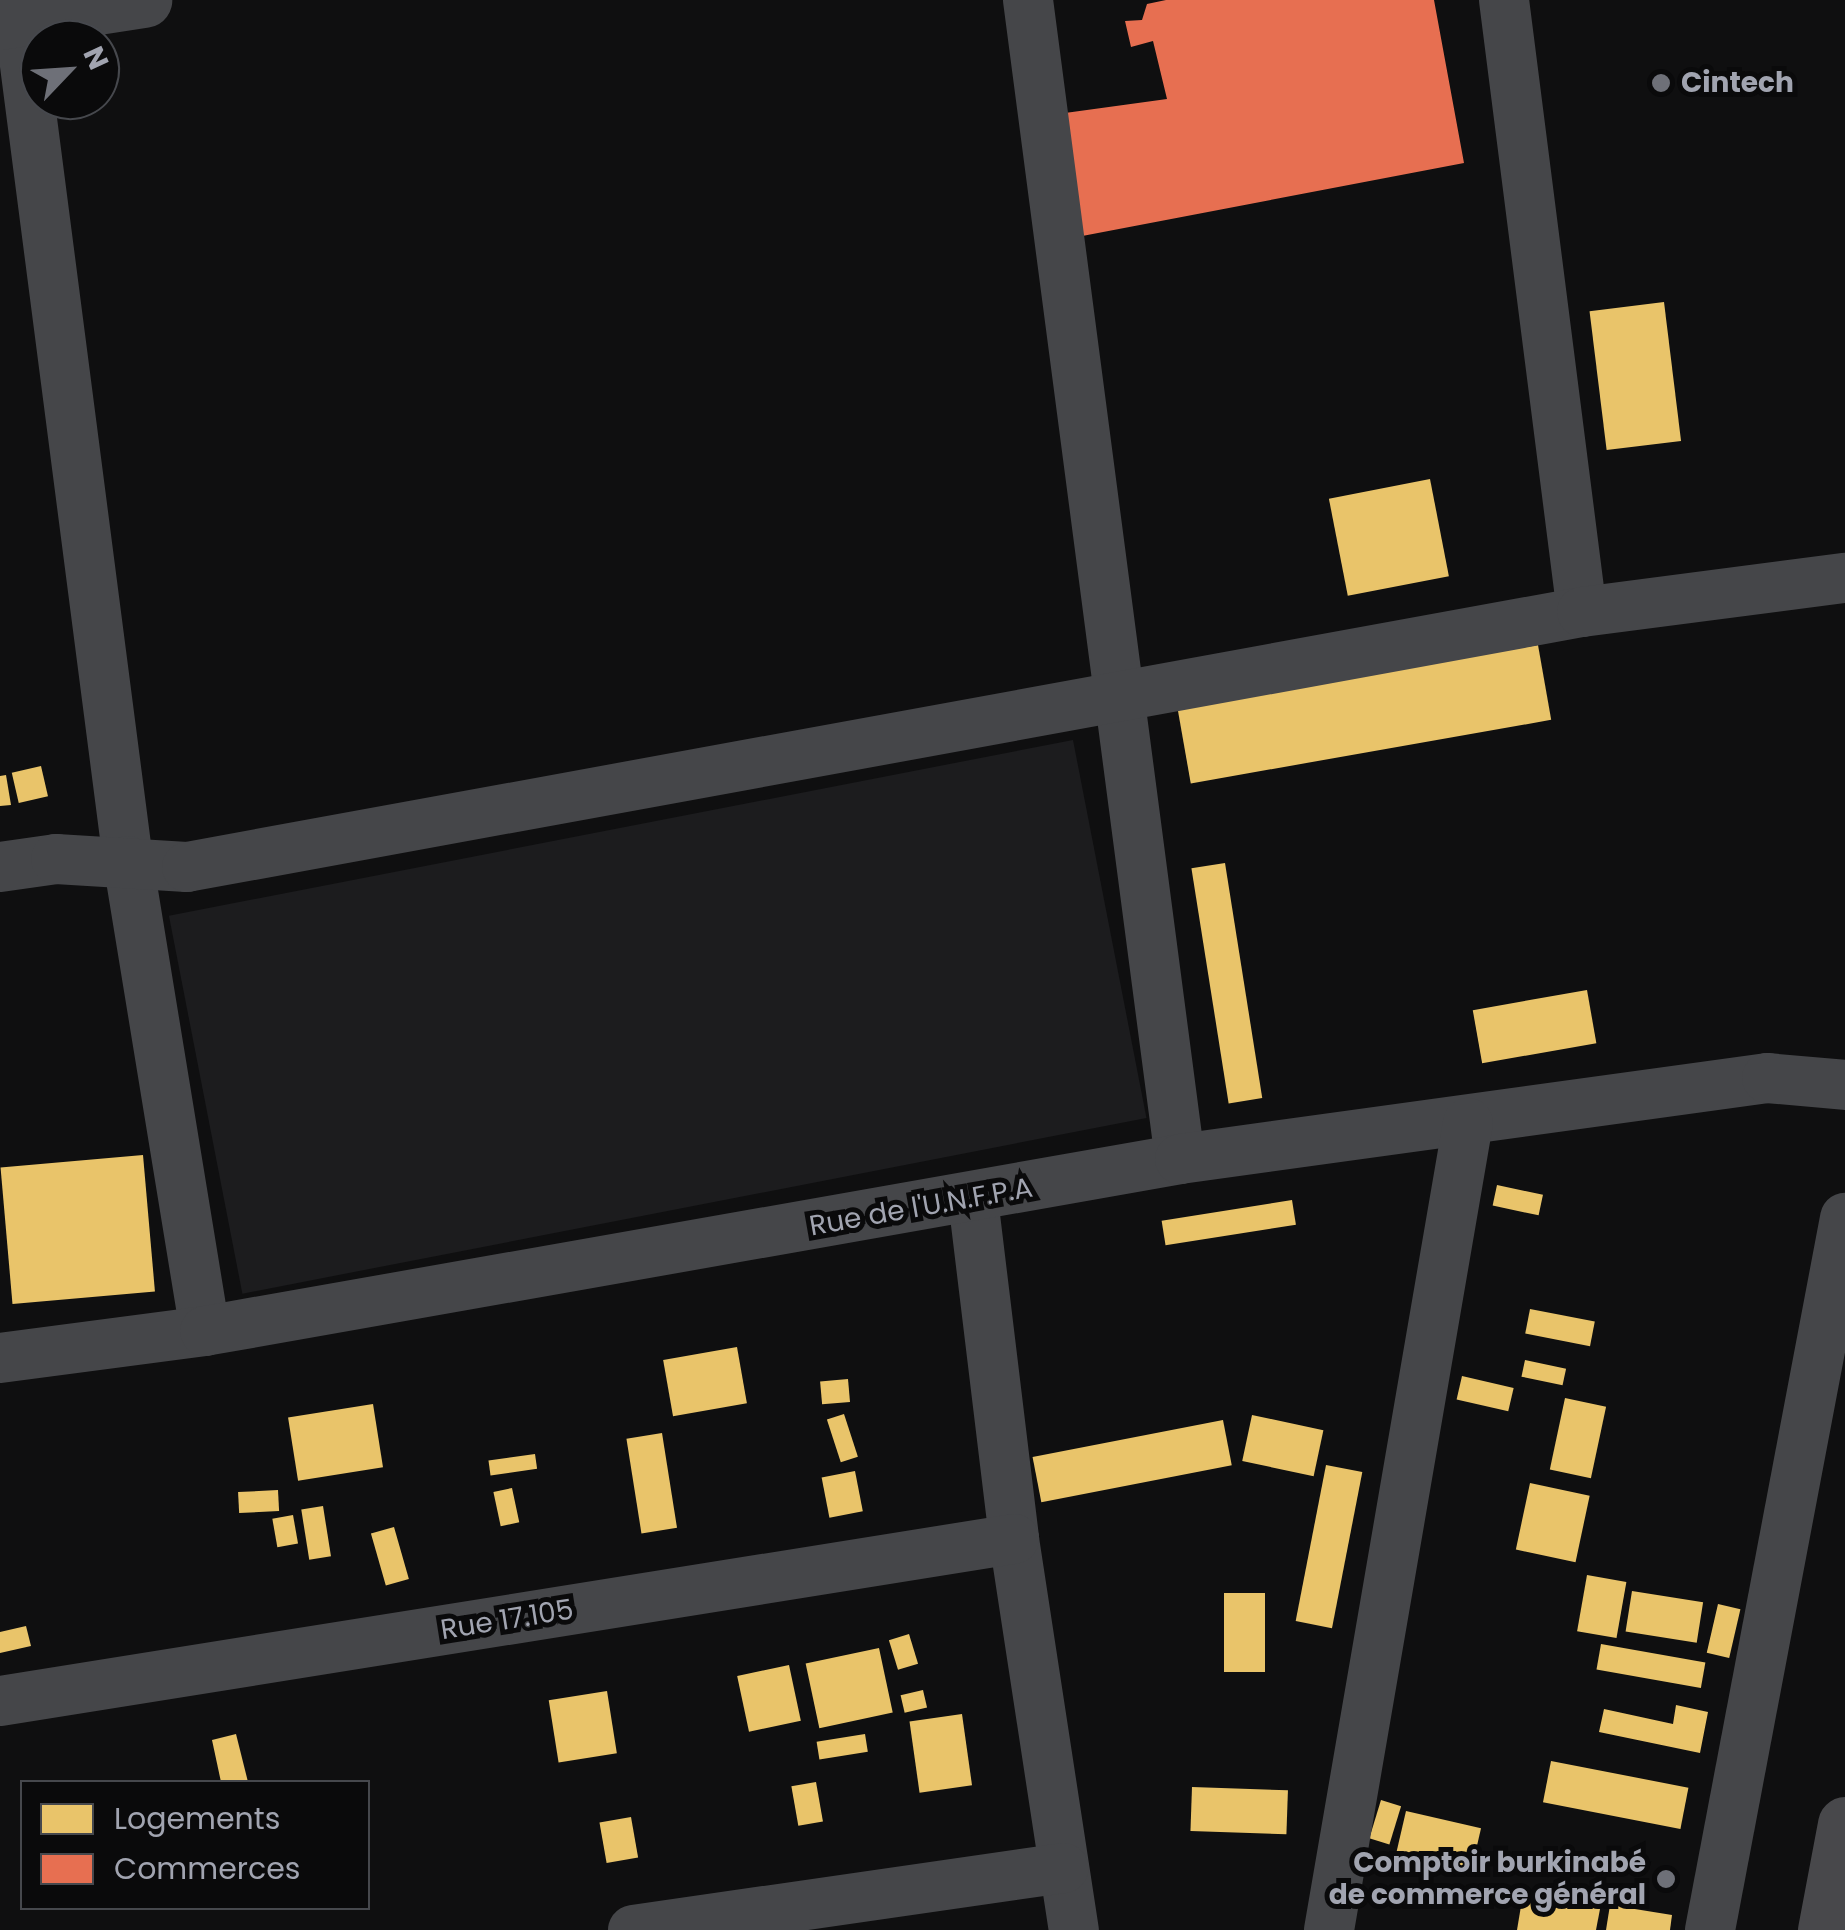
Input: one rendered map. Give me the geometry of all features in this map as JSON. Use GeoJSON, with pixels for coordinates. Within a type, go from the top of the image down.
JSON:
{"type":"FeatureCollection","features":[{"type":"Feature","properties":{"kind":"highway"},"geometry":{"type":"LineString","coordinates":[[1825,1930],[1845,1824]]}},
{"type":"Feature","properties":{"kind":"street"},"geometry":{"type":"LineString","coordinates":[[144,0],[78,5],[10,21],[128,860],[205,1331]]}},
{"type":"Feature","properties":{"kind":"street"},"geometry":{"type":"LineString","coordinates":[[1028,0],[1116,698],[1180,1158]]}},
{"type":"Feature","properties":{"kind":"street"},"geometry":{"type":"LineString","coordinates":[[1504,0],[1582,612]]}},
{"type":"Feature","properties":{"kind":"street"},"geometry":{"type":"LineString","coordinates":[[0,867],[56,859],[128,860],[186,867],[1582,612],[1845,578]]}},
{"type":"Feature","properties":{"kind":"street","name":"Rue de l'U.N.F.P.A"},"geometry":{"type":"LineString","coordinates":[[0,1358],[205,1331],[972,1199],[1180,1158],[1468,1123],[1768,1078],[1845,1085]]}},
{"type":"Feature","properties":{"kind":"street"},"geometry":{"type":"LineString","coordinates":[[1329,1930],[1468,1123]]}},
{"type":"Feature","properties":{"kind":"street"},"geometry":{"type":"LineString","coordinates":[[972,1199],[1014,1539],[1074,1930]]}},
{"type":"Feature","properties":{"kind":"street"},"geometry":{"type":"LineString","coordinates":[[1710,1930],[1845,1218]]}},
{"type":"Feature","properties":{"kind":"street","name":"Rue 17.105"},"geometry":{"type":"LineString","coordinates":[[0,1701],[1014,1539]]}},
{"type":"Feature","properties":{"kind":"street"},"geometry":{"type":"LineString","coordinates":[[634,1930],[1064,1868]]}},
{"type":"Feature","properties":{"kind":"shaded area"},"geometry":{"type":"Polygon","coordinates":[[[1073,740],[1146,1118],[242,1294],[169,916],[1073,740]]]}},
{"type":"Feature","properties":{"kind":"building: Logements"},"geometry":{"type":"Polygon","coordinates":[[[1664,302],[1681,441],[1607,450],[1590,311],[1664,302]]]}},
{"type":"Feature","properties":{"kind":"building: Logements"},"geometry":{"type":"Polygon","coordinates":[[[1430,479],[1449,576],[1348,596],[1329,499],[1430,479]]]}},
{"type":"Feature","properties":{"kind":"building: Logements"},"geometry":{"type":"Polygon","coordinates":[[[1538,645],[1551,720],[1191,783],[1178,709],[1538,645]]]}},
{"type":"Feature","properties":{"kind":"building: Logements"},"geometry":{"type":"Polygon","coordinates":[[[41,766],[48,796],[19,803],[12,773],[41,766]]]}},
{"type":"Feature","properties":{"kind":"building: Logements"},"geometry":{"type":"Polygon","coordinates":[[[6,775],[11,805],[0,806],[0,776],[6,775]]]}},
{"type":"Feature","properties":{"kind":"building: Logements"},"geometry":{"type":"Polygon","coordinates":[[[1225,863],[1262,1098],[1229,1103],[1191,868],[1225,863]]]}},
{"type":"Feature","properties":{"kind":"building: Logements"},"geometry":{"type":"Polygon","coordinates":[[[1587,990],[1596,1043],[1482,1063],[1473,1010],[1587,990]]]}},
{"type":"Feature","properties":{"kind":"building: Logements"},"geometry":{"type":"Polygon","coordinates":[[[143,1155],[155,1291],[12,1304],[1,1167],[143,1155]]]}},
{"type":"Feature","properties":{"kind":"building: Logements"},"geometry":{"type":"Polygon","coordinates":[[[1497,1185],[1543,1195],[1539,1215],[1493,1206],[1497,1185]]]}},
{"type":"Feature","properties":{"kind":"building: Logements"},"geometry":{"type":"Polygon","coordinates":[[[1292,1200],[1296,1225],[1166,1245],[1162,1221],[1292,1200]]]}},
{"type":"Feature","properties":{"kind":"building: Logements"},"geometry":{"type":"Polygon","coordinates":[[[1530,1309],[1595,1322],[1590,1346],[1525,1334],[1530,1309]]]}},
{"type":"Feature","properties":{"kind":"building: Logements"},"geometry":{"type":"Polygon","coordinates":[[[737,1347],[747,1403],[673,1416],[663,1360],[737,1347]]]}},
{"type":"Feature","properties":{"kind":"building: Logements"},"geometry":{"type":"Polygon","coordinates":[[[1525,1360],[1566,1369],[1563,1385],[1521,1377],[1525,1360]]]}},
{"type":"Feature","properties":{"kind":"building: Logements"},"geometry":{"type":"Polygon","coordinates":[[[1462,1376],[1514,1388],[1508,1411],[1457,1399],[1462,1376]]]}},
{"type":"Feature","properties":{"kind":"building: Logements"},"geometry":{"type":"Polygon","coordinates":[[[848,1379],[850,1402],[822,1404],[820,1381],[848,1379]]]}},
{"type":"Feature","properties":{"kind":"building: Logements"},"geometry":{"type":"Polygon","coordinates":[[[1565,1398],[1606,1407],[1591,1478],[1550,1469],[1565,1398]]]}},
{"type":"Feature","properties":{"kind":"building: Logements"},"geometry":{"type":"Polygon","coordinates":[[[373,1404],[383,1467],[298,1481],[288,1417],[373,1404]]]}},
{"type":"Feature","properties":{"kind":"building: Logements"},"geometry":{"type":"Polygon","coordinates":[[[844,1414],[858,1457],[841,1462],[827,1420],[844,1414]]]}},
{"type":"Feature","properties":{"kind":"building: Logements"},"geometry":{"type":"Polygon","coordinates":[[[1252,1415],[1323,1430],[1314,1476],[1242,1461],[1252,1415]]]}},
{"type":"Feature","properties":{"kind":"building: Logements"},"geometry":{"type":"Polygon","coordinates":[[[1223,1420],[1232,1465],[1041,1502],[1033,1457],[1223,1420]]]}},
{"type":"Feature","properties":{"kind":"building: Logements"},"geometry":{"type":"Polygon","coordinates":[[[662,1433],[677,1528],[641,1533],[626,1439],[662,1433]]]}},
{"type":"Feature","properties":{"kind":"building: Logements"},"geometry":{"type":"Polygon","coordinates":[[[535,1454],[537,1469],[491,1475],[488,1461],[535,1454]]]}},
{"type":"Feature","properties":{"kind":"building: Logements"},"geometry":{"type":"Polygon","coordinates":[[[1326,1465],[1362,1472],[1332,1628],[1296,1621],[1326,1465]]]}},
{"type":"Feature","properties":{"kind":"building: Logements"},"geometry":{"type":"Polygon","coordinates":[[[855,1471],[863,1511],[829,1518],[822,1477],[855,1471]]]}},
{"type":"Feature","properties":{"kind":"building: Logements"},"geometry":{"type":"Polygon","coordinates":[[[1530,1483],[1590,1496],[1576,1562],[1516,1550],[1530,1483]]]}},
{"type":"Feature","properties":{"kind":"building: Logements"},"geometry":{"type":"Polygon","coordinates":[[[512,1488],[519,1522],[501,1526],[493,1492],[512,1488]]]}},
{"type":"Feature","properties":{"kind":"building: Logements"},"geometry":{"type":"Polygon","coordinates":[[[278,1490],[279,1511],[239,1513],[238,1492],[278,1490]]]}},
{"type":"Feature","properties":{"kind":"building: Logements"},"geometry":{"type":"Polygon","coordinates":[[[323,1506],[331,1556],[309,1560],[301,1509],[323,1506]]]}},
{"type":"Feature","properties":{"kind":"building: Logements"},"geometry":{"type":"Polygon","coordinates":[[[293,1515],[298,1544],[277,1547],[272,1519],[293,1515]]]}},
{"type":"Feature","properties":{"kind":"building: Logements"},"geometry":{"type":"Polygon","coordinates":[[[394,1527],[409,1579],[386,1586],[371,1534],[394,1527]]]}},
{"type":"Feature","properties":{"kind":"building: Logements"},"geometry":{"type":"Polygon","coordinates":[[[1587,1575],[1626,1582],[1616,1638],[1577,1631],[1587,1575]]]}},
{"type":"Feature","properties":{"kind":"building: Logements"},"geometry":{"type":"Polygon","coordinates":[[[1632,1591],[1703,1602],[1697,1643],[1626,1631],[1632,1591]]]}},
{"type":"Feature","properties":{"kind":"building: Logements"},"geometry":{"type":"Polygon","coordinates":[[[1224,1593],[1265,1593],[1265,1672],[1224,1672],[1224,1593]]]}},
{"type":"Feature","properties":{"kind":"building: Logements"},"geometry":{"type":"Polygon","coordinates":[[[1718,1604],[1740,1609],[1729,1658],[1707,1653],[1718,1604]]]}},
{"type":"Feature","properties":{"kind":"building: Logements"},"geometry":{"type":"Polygon","coordinates":[[[26,1626],[31,1646],[0,1653],[0,1632],[26,1626]]]}},
{"type":"Feature","properties":{"kind":"building: Logements"},"geometry":{"type":"Polygon","coordinates":[[[909,1634],[918,1664],[898,1670],[889,1640],[909,1634]]]}},
{"type":"Feature","properties":{"kind":"building: Logements"},"geometry":{"type":"Polygon","coordinates":[[[1601,1644],[1705,1662],[1701,1688],[1596,1670],[1601,1644]]]}},
{"type":"Feature","properties":{"kind":"building: Logements"},"geometry":{"type":"Polygon","coordinates":[[[879,1648],[893,1713],[819,1728],[806,1664],[879,1648]]]}},
{"type":"Feature","properties":{"kind":"building: Logements"},"geometry":{"type":"Polygon","coordinates":[[[789,1665],[801,1721],[749,1732],[737,1676],[789,1665]]]}},
{"type":"Feature","properties":{"kind":"building: Logements"},"geometry":{"type":"Polygon","coordinates":[[[923,1690],[927,1708],[905,1713],[901,1695],[923,1690]]]}},
{"type":"Feature","properties":{"kind":"building: Logements"},"geometry":{"type":"Polygon","coordinates":[[[607,1691],[617,1753],[559,1762],[549,1700],[607,1691]]]}},
{"type":"Feature","properties":{"kind":"building: Logements"},"geometry":{"type":"Polygon","coordinates":[[[1676,1705],[1708,1712],[1700,1753],[1599,1732],[1604,1709],[1673,1724],[1676,1705]]]}},
{"type":"Feature","properties":{"kind":"building: Logements"},"geometry":{"type":"Polygon","coordinates":[[[962,1714],[972,1785],[920,1793],[910,1721],[962,1714]]]}},
{"type":"Feature","properties":{"kind":"building: Logements"},"geometry":{"type":"Polygon","coordinates":[[[236,1734],[248,1780],[221,1780],[212,1740],[236,1734]]]}},
{"type":"Feature","properties":{"kind":"building: Logements"},"geometry":{"type":"Polygon","coordinates":[[[865,1734],[868,1752],[819,1759],[817,1742],[865,1734]]]}},
{"type":"Feature","properties":{"kind":"building: Logements"},"geometry":{"type":"Polygon","coordinates":[[[1551,1761],[1688,1788],[1680,1829],[1543,1802],[1551,1761]]]}},
{"type":"Feature","properties":{"kind":"building: Logements"},"geometry":{"type":"Polygon","coordinates":[[[816,1782],[823,1821],[798,1826],[791,1786],[816,1782]]]}},
{"type":"Feature","properties":{"kind":"building: Logements"},"geometry":{"type":"Polygon","coordinates":[[[1192,1787],[1288,1790],[1286,1834],[1190,1831],[1192,1787]]]}},
{"type":"Feature","properties":{"kind":"building: Logements"},"geometry":{"type":"Polygon","coordinates":[[[1381,1800],[1401,1806],[1389,1844],[1369,1838],[1381,1800]]]}},
{"type":"Feature","properties":{"kind":"building: Logements"},"geometry":{"type":"Polygon","coordinates":[[[1406,1811],[1481,1828],[1471,1871],[1396,1854],[1406,1811]]]}},
{"type":"Feature","properties":{"kind":"building: Logements"},"geometry":{"type":"Polygon","coordinates":[[[631,1817],[638,1857],[607,1863],[599,1823],[631,1817]]]}},
{"type":"Feature","properties":{"kind":"building: Logements"},"geometry":{"type":"Polygon","coordinates":[[[1523,1894],[1600,1909],[1596,1930],[1517,1930],[1523,1894]]]}},
{"type":"Feature","properties":{"kind":"building: Logements"},"geometry":{"type":"Polygon","coordinates":[[[1610,1905],[1672,1915],[1670,1930],[1606,1930],[1610,1905]]]}},
{"type":"Feature","properties":{"kind":"building: Commerces"},"geometry":{"type":"Polygon","coordinates":[[[1166,0],[1434,0],[1464,163],[1077,237],[1065,113],[1167,99],[1153,41],[1131,47],[1125,21],[1142,20],[1147,4],[1166,0]]]}},
{"type":"Feature","properties":{"kind":"place","name":"Cintech"},"geometry":{"type":"Point","coordinates":[1661,83]}},
{"type":"Feature","properties":{"kind":"place","name":"Comptoir burkinabé de commerce général"},"geometry":{"type":"Point","coordinates":[1666,1879]}}]}
